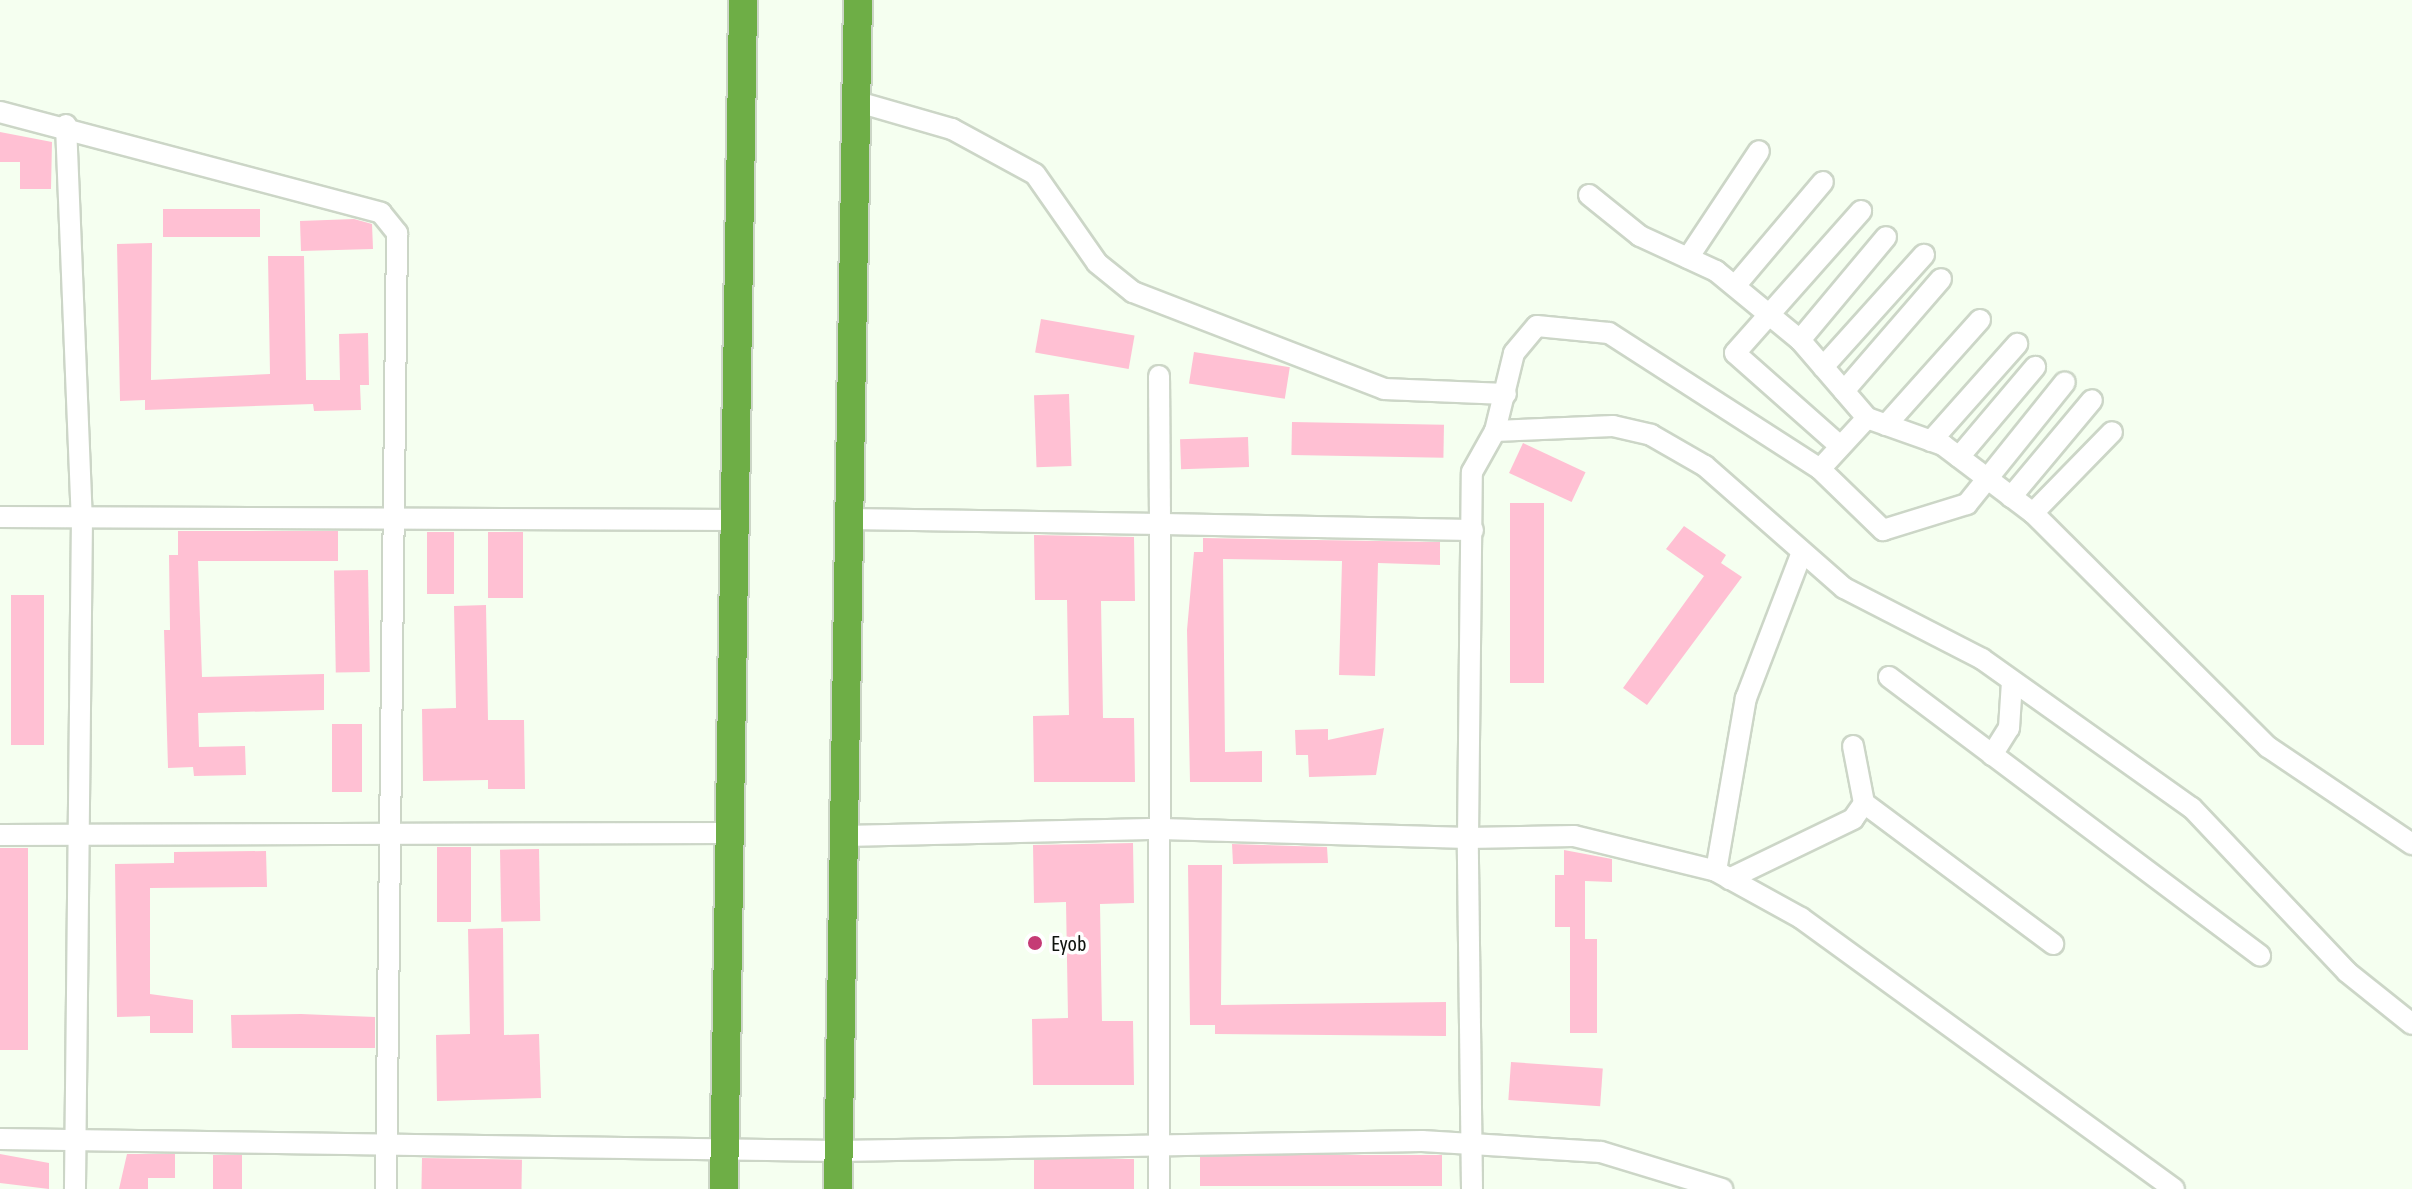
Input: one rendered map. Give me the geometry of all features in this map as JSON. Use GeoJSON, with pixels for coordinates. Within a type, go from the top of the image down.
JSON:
{"type":"FeatureCollection","features":[{"type":"Feature","properties":{"kind":"highway"},"geometry":{"type":"LineString","coordinates":[[724,1189],[743,0]]}},
{"type":"Feature","properties":{"kind":"highway"},"geometry":{"type":"LineString","coordinates":[[838,1189],[858,0]]}},
{"type":"Feature","properties":{"kind":"street"},"geometry":{"type":"LineString","coordinates":[[858,102],[952,129],[1035,174],[1097,263],[1133,292],[1384,389],[1506,394]]}},
{"type":"Feature","properties":{"kind":"street"},"geometry":{"type":"LineString","coordinates":[[0,112],[66,125],[391,221],[393,518],[386,1189]]}},
{"type":"Feature","properties":{"kind":"street"},"geometry":{"type":"LineString","coordinates":[[66,125],[82,517],[75,1189]]}},
{"type":"Feature","properties":{"kind":"street"},"geometry":{"type":"LineString","coordinates":[[1688,258],[1759,151]]}},
{"type":"Feature","properties":{"kind":"street"},"geometry":{"type":"LineString","coordinates":[[1735,286],[1823,182]]}},
{"type":"Feature","properties":{"kind":"street"},"geometry":{"type":"LineString","coordinates":[[1589,195],[1640,236],[1688,258],[1735,286],[1800,340],[1876,422],[1931,441],[1959,457],[2033,513],[2268,747],[2412,844]]}},
{"type":"Feature","properties":{"kind":"street"},"geometry":{"type":"LineString","coordinates":[[1840,446],[1735,353],[1861,211]]}},
{"type":"Feature","properties":{"kind":"street"},"geometry":{"type":"LineString","coordinates":[[1800,340],[1886,237]]}},
{"type":"Feature","properties":{"kind":"street"},"geometry":{"type":"LineString","coordinates":[[1823,367],[1924,255]]}},
{"type":"Feature","properties":{"kind":"street"},"geometry":{"type":"LineString","coordinates":[[1844,391],[1941,279]]}},
{"type":"Feature","properties":{"kind":"street"},"geometry":{"type":"LineString","coordinates":[[1820,469],[1840,446],[1876,422],[1980,320]]}},
{"type":"Feature","properties":{"kind":"street"},"geometry":{"type":"LineString","coordinates":[[1472,1189],[1468,838],[1472,472],[1495,431],[1522,337],[1555,324],[1593,327],[1820,469],[1883,530],[1967,504],[1984,476],[2065,382]]}},
{"type":"Feature","properties":{"kind":"street"},"geometry":{"type":"LineString","coordinates":[[1931,441],[2017,344]]}},
{"type":"Feature","properties":{"kind":"street"},"geometry":{"type":"LineString","coordinates":[[1959,457],[2035,367]]}},
{"type":"Feature","properties":{"kind":"street"},"geometry":{"type":"LineString","coordinates":[[1159,376],[1159,1189]]}},
{"type":"Feature","properties":{"kind":"street"},"geometry":{"type":"LineString","coordinates":[[2011,497],[2092,400]]}},
{"type":"Feature","properties":{"kind":"street"},"geometry":{"type":"LineString","coordinates":[[1495,431],[1613,426],[1651,435],[1705,466],[1844,588],[2012,681],[2192,808],[2347,972],[2412,1024]]}},
{"type":"Feature","properties":{"kind":"street"},"geometry":{"type":"LineString","coordinates":[[2033,513],[2112,432]]}},
{"type":"Feature","properties":{"kind":"street"},"geometry":{"type":"LineString","coordinates":[[0,517],[737,520]]}},
{"type":"Feature","properties":{"kind":"street"},"geometry":{"type":"LineString","coordinates":[[849,519],[1473,530]]}},
{"type":"Feature","properties":{"kind":"street"},"geometry":{"type":"LineString","coordinates":[[1723,875],[1746,698],[1802,552]]}},
{"type":"Feature","properties":{"kind":"street"},"geometry":{"type":"LineString","coordinates":[[1889,677],[2260,956]]}},
{"type":"Feature","properties":{"kind":"street"},"geometry":{"type":"LineString","coordinates":[[1992,755],[2009,728],[2012,681]]}},
{"type":"Feature","properties":{"kind":"street"},"geometry":{"type":"LineString","coordinates":[[1853,746],[1864,803],[2053,944]]}},
{"type":"Feature","properties":{"kind":"street"},"geometry":{"type":"LineString","coordinates":[[1723,875],[1853,819],[1864,803]]}},
{"type":"Feature","properties":{"kind":"street"},"geometry":{"type":"LineString","coordinates":[[844,836],[1161,829],[1468,838],[1574,836],[1723,875],[1801,918],[2174,1189]]}},
{"type":"Feature","properties":{"kind":"street"},"geometry":{"type":"LineString","coordinates":[[0,835],[731,833]]}},
{"type":"Feature","properties":{"kind":"street"},"geometry":{"type":"LineString","coordinates":[[0,1139],[724,1151],[1159,1142],[1472,1143],[1601,1152],[1722,1189]]}},
{"type":"Feature","properties":{"kind":"building"},"geometry":{"type":"Polygon","coordinates":[[[0,132],[52,142],[51,189],[20,189],[20,162],[0,162],[0,132]]]}},
{"type":"Feature","properties":{"kind":"building"},"geometry":{"type":"Polygon","coordinates":[[[163,209],[260,209],[260,237],[163,237],[163,209]]]}},
{"type":"Feature","properties":{"kind":"building"},"geometry":{"type":"Polygon","coordinates":[[[354,219],[372,224],[373,249],[301,251],[300,221],[354,219]]]}},
{"type":"Feature","properties":{"kind":"building"},"geometry":{"type":"Polygon","coordinates":[[[152,243],[151,380],[270,374],[268,256],[304,256],[306,380],[340,380],[339,334],[368,333],[369,385],[360,385],[361,410],[314,411],[313,404],[145,410],[145,400],[120,401],[117,244],[152,243]]]}},
{"type":"Feature","properties":{"kind":"building"},"geometry":{"type":"Polygon","coordinates":[[[1041,319],[1135,335],[1129,369],[1035,352],[1041,319]]]}},
{"type":"Feature","properties":{"kind":"building"},"geometry":{"type":"Polygon","coordinates":[[[1194,352],[1290,367],[1285,399],[1189,384],[1194,352]]]}},
{"type":"Feature","properties":{"kind":"building"},"geometry":{"type":"Polygon","coordinates":[[[1069,394],[1072,466],[1037,467],[1034,395],[1069,394]]]}},
{"type":"Feature","properties":{"kind":"building"},"geometry":{"type":"Polygon","coordinates":[[[1292,422],[1444,425],[1443,458],[1291,455],[1292,422]]]}},
{"type":"Feature","properties":{"kind":"building"},"geometry":{"type":"Polygon","coordinates":[[[1248,437],[1249,467],[1181,469],[1180,439],[1248,437]]]}},
{"type":"Feature","properties":{"kind":"building"},"geometry":{"type":"Polygon","coordinates":[[[1523,443],[1586,472],[1572,502],[1509,473],[1523,443]]]}},
{"type":"Feature","properties":{"kind":"building"},"geometry":{"type":"Polygon","coordinates":[[[1510,503],[1544,503],[1544,683],[1510,683],[1510,503]]]}},
{"type":"Feature","properties":{"kind":"building"},"geometry":{"type":"Polygon","coordinates":[[[1684,526],[1726,555],[1721,563],[1742,577],[1647,705],[1623,688],[1704,576],[1666,549],[1684,526]]]}},
{"type":"Feature","properties":{"kind":"building"},"geometry":{"type":"Polygon","coordinates":[[[178,531],[338,531],[338,561],[198,561],[202,677],[324,674],[324,710],[198,713],[199,747],[245,746],[246,775],[194,776],[193,767],[168,768],[164,630],[170,630],[169,555],[178,555],[178,531]]]}},
{"type":"Feature","properties":{"kind":"building"},"geometry":{"type":"Polygon","coordinates":[[[427,532],[454,532],[454,594],[427,594],[427,532]]]}},
{"type":"Feature","properties":{"kind":"building"},"geometry":{"type":"Polygon","coordinates":[[[488,532],[523,532],[523,598],[488,598],[488,532]]]}},
{"type":"Feature","properties":{"kind":"building"},"geometry":{"type":"Polygon","coordinates":[[[1034,535],[1134,537],[1135,601],[1101,601],[1103,718],[1134,718],[1135,782],[1034,782],[1033,716],[1069,715],[1067,600],[1035,600],[1034,535]]]}},
{"type":"Feature","properties":{"kind":"building"},"geometry":{"type":"Polygon","coordinates":[[[1203,538],[1440,542],[1440,565],[1378,563],[1375,676],[1339,675],[1342,561],[1223,559],[1225,752],[1262,751],[1262,782],[1190,782],[1187,630],[1194,552],[1203,552],[1203,538]]]}},
{"type":"Feature","properties":{"kind":"building"},"geometry":{"type":"Polygon","coordinates":[[[368,570],[370,672],[336,673],[334,571],[368,570]]]}},
{"type":"Feature","properties":{"kind":"building"},"geometry":{"type":"Polygon","coordinates":[[[11,595],[44,595],[44,745],[11,745],[11,595]]]}},
{"type":"Feature","properties":{"kind":"building"},"geometry":{"type":"Polygon","coordinates":[[[486,605],[488,720],[524,720],[525,789],[488,789],[488,780],[423,781],[422,709],[456,708],[454,606],[486,605]]]}},
{"type":"Feature","properties":{"kind":"building"},"geometry":{"type":"Polygon","coordinates":[[[332,724],[362,724],[362,792],[332,792],[332,724]]]}},
{"type":"Feature","properties":{"kind":"building"},"geometry":{"type":"Polygon","coordinates":[[[1384,728],[1376,775],[1309,777],[1308,755],[1296,755],[1295,730],[1328,729],[1328,740],[1384,728]]]}},
{"type":"Feature","properties":{"kind":"building"},"geometry":{"type":"Polygon","coordinates":[[[1133,843],[1134,903],[1100,904],[1102,1021],[1133,1021],[1134,1085],[1033,1085],[1032,1019],[1068,1018],[1066,902],[1034,903],[1033,845],[1133,843]]]}},
{"type":"Feature","properties":{"kind":"building"},"geometry":{"type":"Polygon","coordinates":[[[1232,844],[1327,847],[1328,863],[1233,864],[1232,844]]]}},
{"type":"Feature","properties":{"kind":"building"},"geometry":{"type":"Polygon","coordinates":[[[437,847],[471,847],[471,922],[437,922],[437,847]]]}},
{"type":"Feature","properties":{"kind":"building"},"geometry":{"type":"Polygon","coordinates":[[[0,848],[28,848],[28,1050],[0,1050],[0,848]]]}},
{"type":"Feature","properties":{"kind":"building"},"geometry":{"type":"Polygon","coordinates":[[[539,849],[540,921],[501,922],[500,850],[539,849]]]}},
{"type":"Feature","properties":{"kind":"building"},"geometry":{"type":"Polygon","coordinates":[[[1564,850],[1612,859],[1612,882],[1585,881],[1585,939],[1597,939],[1597,1033],[1570,1033],[1570,927],[1555,927],[1555,875],[1564,875],[1564,850]]]}},
{"type":"Feature","properties":{"kind":"building"},"geometry":{"type":"Polygon","coordinates":[[[266,851],[267,887],[150,888],[150,994],[193,1000],[193,1033],[150,1033],[150,1016],[117,1017],[115,864],[174,863],[174,852],[266,851]]]}},
{"type":"Feature","properties":{"kind":"building"},"geometry":{"type":"Polygon","coordinates":[[[1188,865],[1222,865],[1221,1005],[1446,1002],[1446,1036],[1215,1034],[1215,1025],[1190,1025],[1188,865]]]}},
{"type":"Feature","properties":{"kind":"building"},"geometry":{"type":"Polygon","coordinates":[[[503,928],[504,1035],[539,1034],[541,1098],[437,1101],[436,1035],[470,1034],[468,929],[503,928]]]}},
{"type":"Feature","properties":{"kind":"building"},"geometry":{"type":"Polygon","coordinates":[[[231,1015],[375,1017],[375,1048],[232,1048],[231,1015]]]}},
{"type":"Feature","properties":{"kind":"building"},"geometry":{"type":"Polygon","coordinates":[[[1511,1062],[1603,1068],[1600,1106],[1508,1100],[1511,1062]]]}},
{"type":"Feature","properties":{"kind":"building"},"geometry":{"type":"Polygon","coordinates":[[[0,1154],[49,1163],[49,1189],[0,1183],[0,1154]]]}},
{"type":"Feature","properties":{"kind":"building"},"geometry":{"type":"Polygon","coordinates":[[[127,1154],[175,1154],[175,1178],[148,1178],[148,1189],[119,1189],[127,1154]]]}},
{"type":"Feature","properties":{"kind":"building"},"geometry":{"type":"Polygon","coordinates":[[[213,1155],[242,1155],[242,1189],[213,1189],[213,1155]]]}},
{"type":"Feature","properties":{"kind":"building"},"geometry":{"type":"Polygon","coordinates":[[[1200,1155],[1442,1155],[1442,1186],[1200,1186],[1200,1155]]]}},
{"type":"Feature","properties":{"kind":"building"},"geometry":{"type":"Polygon","coordinates":[[[422,1158],[522,1160],[521,1189],[421,1189],[422,1158]]]}},
{"type":"Feature","properties":{"kind":"building"},"geometry":{"type":"Polygon","coordinates":[[[1034,1159],[1134,1159],[1134,1189],[1034,1189],[1034,1159]]]}},
{"type":"Feature","properties":{"kind":"place","name":"Eyob"},"geometry":{"type":"Point","coordinates":[1035,943]}}]}
